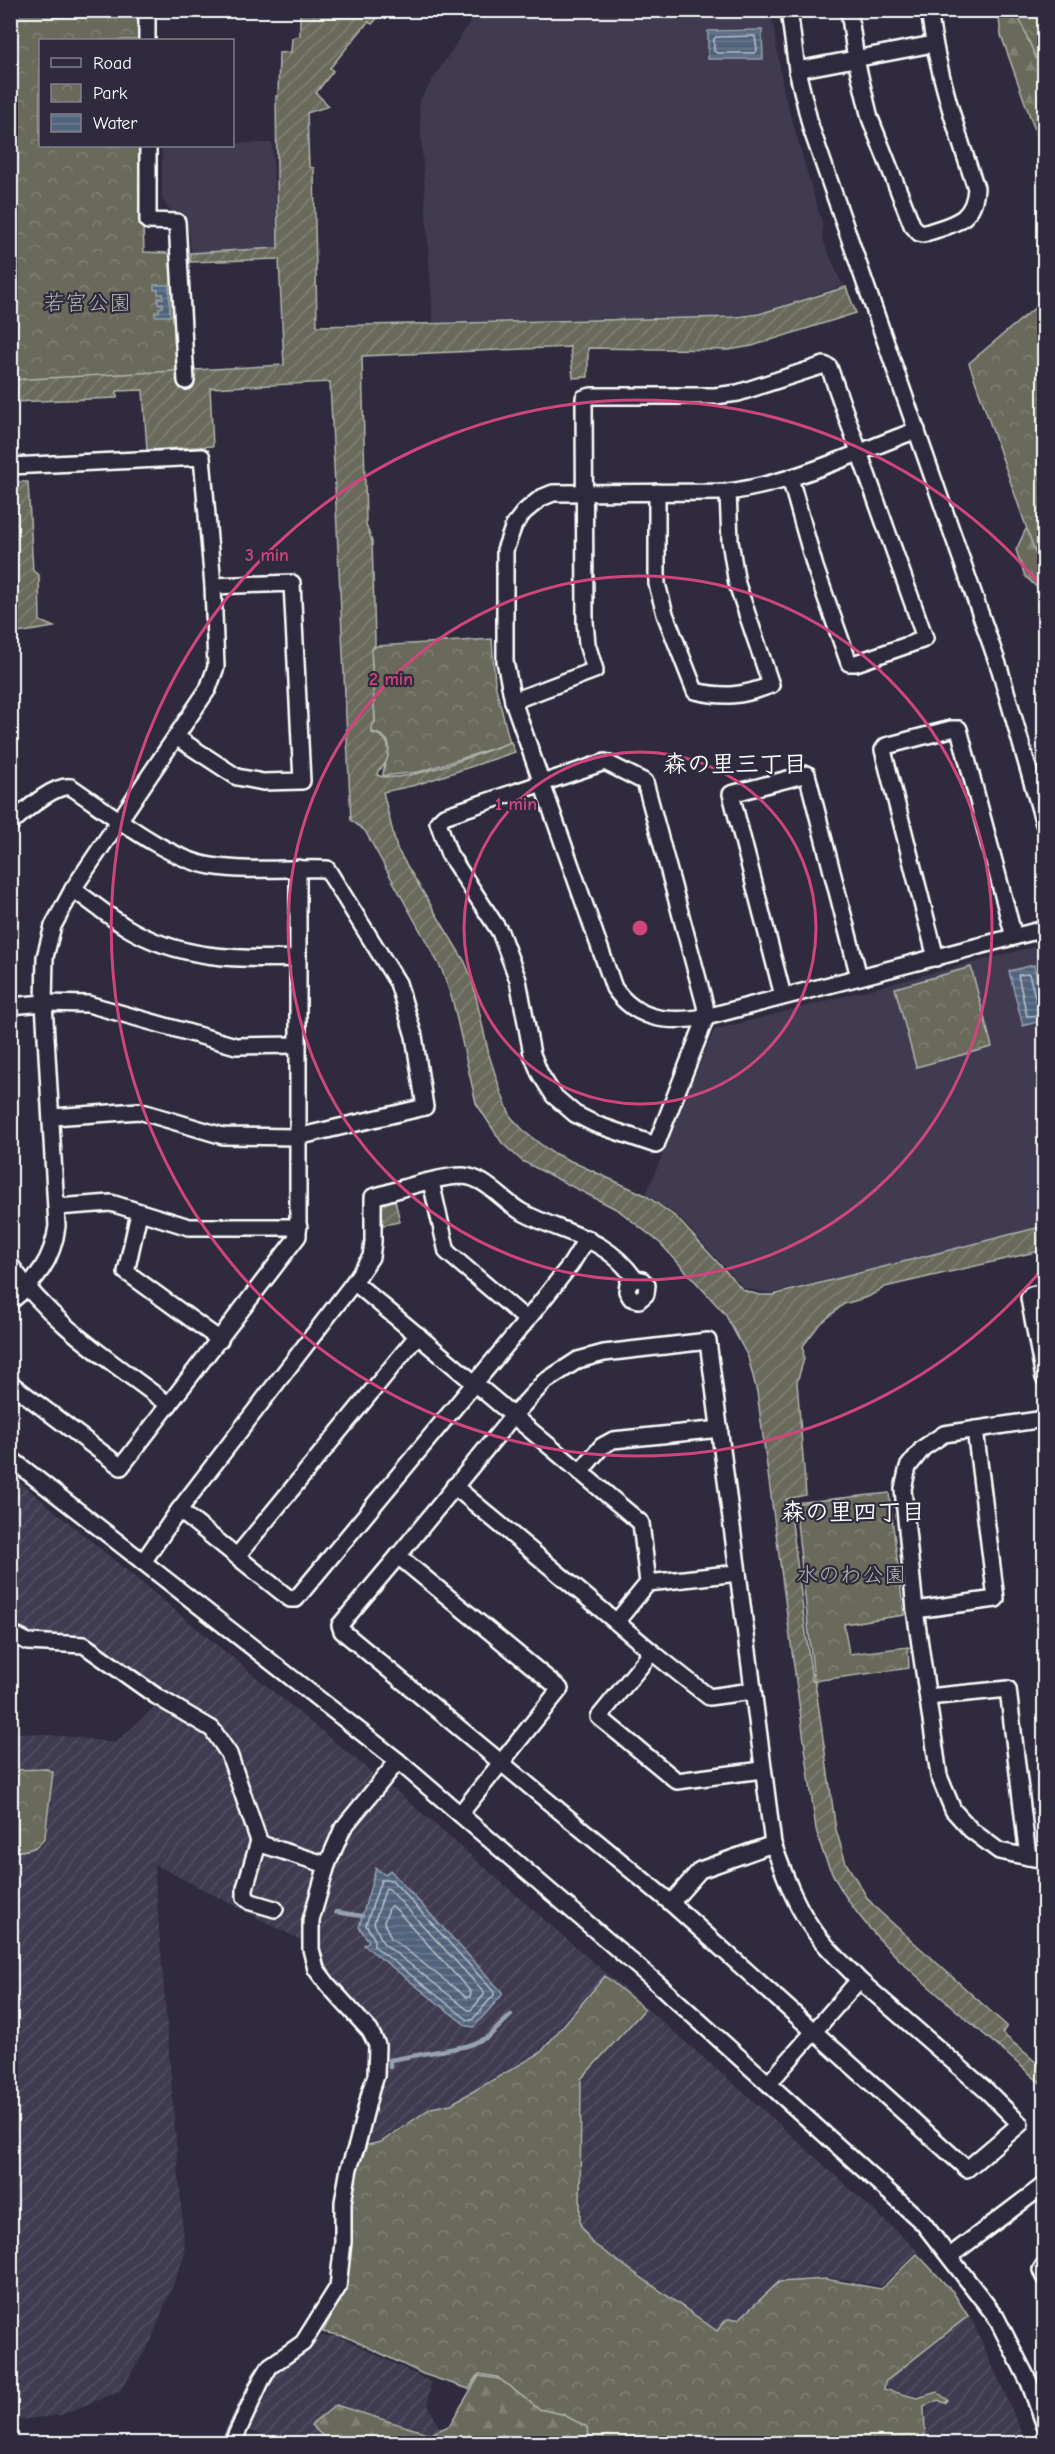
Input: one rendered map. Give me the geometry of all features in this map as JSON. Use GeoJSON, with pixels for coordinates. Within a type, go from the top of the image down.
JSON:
{"type":"FeatureCollection","features":[{"type":"Feature","properties":{"kind":"street"},"geometry":{"type":"LineString","coordinates":[[147,10],[147,39]]}},
{"type":"Feature","properties":{"kind":"street"},"geometry":{"type":"LineString","coordinates":[[789,10],[797,70],[811,128],[1000,670],[1044,824]]}},
{"type":"Feature","properties":{"kind":"street"},"geometry":{"type":"LineString","coordinates":[[849,10],[856,60],[870,118],[912,225],[923,234],[959,222],[966,216],[975,202],[976,188],[948,105],[933,44],[929,10]]}},
{"type":"Feature","properties":{"kind":"street"},"geometry":{"type":"LineString","coordinates":[[797,70],[933,44]]}},
{"type":"Feature","properties":{"kind":"street"},"geometry":{"type":"LineString","coordinates":[[148,147],[148,222],[177,222],[186,381]]}},
{"type":"Feature","properties":{"kind":"street"},"geometry":{"type":"LineString","coordinates":[[513,701],[595,670],[587,644],[585,622],[584,398],[591,396],[715,396],[738,393],[824,365],[829,367],[925,638],[856,663],[849,663],[815,567],[790,478]]}},
{"type":"Feature","properties":{"kind":"street"},"geometry":{"type":"LineString","coordinates":[[916,430],[790,478],[755,488],[728,492],[584,492],[553,494],[541,498],[524,512],[508,539],[505,550],[505,661],[513,701],[614,988],[622,1000],[647,1015],[663,1021],[706,1017],[1044,928]]}},
{"type":"Feature","properties":{"kind":"street"},"geometry":{"type":"LineString","coordinates":[[10,466],[202,457],[213,586],[216,667],[208,689],[73,889],[53,926],[45,957],[44,1003],[57,1206],[55,1239],[52,1252],[42,1271],[10,1302]]}},
{"type":"Feature","properties":{"kind":"street"},"geometry":{"type":"LineString","coordinates":[[657,492],[657,584],[665,614],[695,691],[729,697],[748,694],[771,685],[737,584],[732,558],[728,492]]}},
{"type":"Feature","properties":{"kind":"street"},"geometry":{"type":"LineString","coordinates":[[176,737],[237,777],[262,782],[302,781],[292,583],[213,586]]}},
{"type":"Feature","properties":{"kind":"street"},"geometry":{"type":"LineString","coordinates":[[936,958],[883,750],[886,746],[951,729],[959,729],[1014,937]]}},
{"type":"Feature","properties":{"kind":"street"},"geometry":{"type":"LineString","coordinates":[[605,762],[645,782],[706,1017],[656,1145],[595,1124],[575,1114],[555,1096],[540,1074],[532,1054],[518,980],[500,932],[449,854],[438,822],[444,816],[540,782],[605,762]]}},
{"type":"Feature","properties":{"kind":"street"},"geometry":{"type":"LineString","coordinates":[[783,996],[730,794],[807,774],[859,977]]}},
{"type":"Feature","properties":{"kind":"street"},"geometry":{"type":"LineString","coordinates":[[10,824],[38,800],[65,786],[71,786],[171,852],[189,861],[211,866],[327,869],[398,983],[414,1036],[425,1107],[297,1137],[223,1136],[139,1111],[52,1117]]}},
{"type":"Feature","properties":{"kind":"street"},"geometry":{"type":"LineString","coordinates":[[10,1383],[121,1467],[298,1236],[298,868]]}},
{"type":"Feature","properties":{"kind":"street"},"geometry":{"type":"LineString","coordinates":[[73,889],[126,927],[152,940],[192,954],[242,960],[297,958]]}},
{"type":"Feature","properties":{"kind":"street"},"geometry":{"type":"LineString","coordinates":[[10,1006],[44,1003],[88,1004],[236,1046],[297,1045]]}},
{"type":"Feature","properties":{"kind":"street"},"geometry":{"type":"LineString","coordinates":[[143,1562],[179,1510],[371,1257],[373,1197],[464,1176],[483,1183],[521,1212],[587,1238],[622,1262],[635,1279]]}},
{"type":"Feature","properties":{"kind":"street"},"geometry":{"type":"LineString","coordinates":[[431,1182],[447,1252],[527,1320]]}},
{"type":"Feature","properties":{"kind":"street"},"geometry":{"type":"LineString","coordinates":[[57,1206],[111,1203],[189,1227],[299,1227]]}},
{"type":"Feature","properties":{"kind":"street"},"geometry":{"type":"LineString","coordinates":[[139,1213],[126,1272],[220,1340]]}},
{"type":"Feature","properties":{"kind":"street"},"geometry":{"type":"LineString","coordinates":[[179,1510],[290,1599],[296,1599],[527,1320],[572,1264],[587,1238]]}},
{"type":"Feature","properties":{"kind":"street"},"geometry":{"type":"LineString","coordinates":[[10,1264],[26,1288],[52,1315],[169,1405]]}},
{"type":"Feature","properties":{"kind":"street"},"geometry":{"type":"LineString","coordinates":[[354,1282],[641,1523],[648,1583]]}},
{"type":"Feature","properties":{"kind":"street"},"geometry":{"type":"LineString","coordinates":[[1044,1292],[1031,1295],[1029,1298],[1044,1378]]}},
{"type":"Feature","properties":{"kind":"street"},"geometry":{"type":"LineString","coordinates":[[237,1556],[418,1335]]}},
{"type":"Feature","properties":{"kind":"street"},"geometry":{"type":"LineString","coordinates":[[708,1341],[720,1429],[762,1770],[774,1844],[790,1890],[818,1936],[859,1980],[987,2091],[1020,2124],[967,2169],[671,1903],[342,1631],[340,1625],[512,1416],[544,1382],[578,1360],[604,1353],[708,1341]]}},
{"type":"Feature","properties":{"kind":"street"},"geometry":{"type":"LineString","coordinates":[[1044,1419],[944,1434],[923,1449],[908,1467],[903,1489],[915,1610],[939,1776],[953,1810],[971,1830],[999,1851],[1044,1860]]}},
{"type":"Feature","properties":{"kind":"street"},"geometry":{"type":"LineString","coordinates":[[580,1472],[602,1446],[613,1440],[720,1429]]}},
{"type":"Feature","properties":{"kind":"street"},"geometry":{"type":"LineString","coordinates":[[915,1610],[996,1599],[975,1429]]}},
{"type":"Feature","properties":{"kind":"street"},"geometry":{"type":"LineString","coordinates":[[10,1458],[398,1761],[769,2083],[923,2223],[996,2317],[1029,2382],[1044,2423]]}},
{"type":"Feature","properties":{"kind":"street"},"geometry":{"type":"LineString","coordinates":[[454,1486],[709,1697],[752,1691]]}},
{"type":"Feature","properties":{"kind":"street"},"geometry":{"type":"LineString","coordinates":[[398,1556],[560,1689],[460,1814]]}},
{"type":"Feature","properties":{"kind":"street"},"geometry":{"type":"LineString","coordinates":[[617,1621],[648,1583],[738,1573]]}},
{"type":"Feature","properties":{"kind":"street"},"geometry":{"type":"LineString","coordinates":[[10,1633],[28,1642],[84,1645],[156,1696],[212,1729],[229,1754],[259,1841],[264,1845],[327,1865]]}},
{"type":"Feature","properties":{"kind":"street"},"geometry":{"type":"LineString","coordinates":[[652,1652],[599,1717],[677,1781],[762,1770]]}},
{"type":"Feature","properties":{"kind":"street"},"geometry":{"type":"LineString","coordinates":[[928,1697],[1008,1689],[1028,1857]]}},
{"type":"Feature","properties":{"kind":"street"},"geometry":{"type":"LineString","coordinates":[[232,2444],[261,2380],[270,2366],[303,2343],[338,2287],[343,2242],[343,2202],[349,2168],[376,2076],[377,2044],[375,2038],[316,1969],[311,1949],[311,1920],[327,1865],[344,1828],[398,1761]]}},
{"type":"Feature","properties":{"kind":"street"},"geometry":{"type":"LineString","coordinates":[[259,1841],[245,1888],[245,1897],[251,1902],[275,1909]]}},
{"type":"Feature","properties":{"kind":"street"},"geometry":{"type":"LineString","coordinates":[[671,1903],[700,1870],[774,1844]]}},
{"type":"Feature","properties":{"kind":"street"},"geometry":{"type":"LineString","coordinates":[[769,2083],[859,1980]]}},
{"type":"Feature","properties":{"kind":"street"},"geometry":{"type":"LineString","coordinates":[[950,2256],[1044,2185]]}},
{"type":"Feature","properties":{"kind":"street"},"geometry":{"type":"LineString","coordinates":[[1044,2265],[1041,2270],[1044,2277]]}},
{"type":"Feature","properties":{"kind":"shaded area"},"geometry":{"type":"Polygon","coordinates":[[[477,11],[771,11],[784,93],[822,223],[823,240],[841,282],[845,285],[759,313],[735,316],[433,322],[419,101],[477,11]]]}},
{"type":"Feature","properties":{"kind":"shaded area"},"geometry":{"type":"Polygon","coordinates":[[[234,143],[272,143],[278,248],[191,252],[189,231],[162,199],[162,147],[234,147],[234,143]]]}},
{"type":"Feature","properties":{"kind":"shaded area"},"geometry":{"type":"Polygon","coordinates":[[[1044,944],[1044,1227],[773,1293],[744,1288],[678,1216],[646,1194],[714,1030],[1044,944]]]}},
{"type":"Feature","properties":{"kind":"shaded area"},"geometry":{"type":"Polygon","coordinates":[[[11,1475],[376,1776],[379,1788],[394,1789],[758,2105],[918,2251],[970,2316],[1027,2443],[923,2443],[927,2406],[938,2401],[945,2404],[949,2400],[938,2391],[915,2396],[884,2387],[885,2382],[969,2316],[918,2252],[881,2286],[825,2277],[779,2282],[739,2319],[727,2318],[717,2331],[591,2242],[581,2224],[582,2079],[646,2009],[606,1975],[538,2052],[451,2104],[431,2107],[379,2141],[362,2143],[385,2073],[385,2047],[374,2024],[331,1977],[316,1948],[154,1864],[185,2254],[151,2341],[120,2391],[61,2415],[11,2421],[11,1732],[116,1743],[167,1695],[88,1642],[32,1636],[11,1625],[11,1475]]]}},
{"type":"Feature","properties":{"kind":"shaded area"},"geometry":{"type":"Polygon","coordinates":[[[321,2336],[339,2336],[431,2382],[428,2404],[439,2427],[451,2436],[477,2443],[284,2443],[273,2437],[246,2430],[268,2376],[291,2357],[305,2353],[321,2336]]]}},
{"type":"Feature","properties":{"kind":"green space","name":"若宮公園"},"geometry":{"type":"Polygon","coordinates":[[[10,11],[139,11],[139,39],[39,39],[39,147],[140,147],[144,252],[167,253],[173,258],[179,371],[11,381],[10,11]]]}},
{"type":"Feature","properties":{"kind":"green space"},"geometry":{"type":"Polygon","coordinates":[[[384,11],[372,24],[368,22],[330,68],[333,71],[316,93],[329,106],[307,113],[309,167],[314,168],[317,326],[736,317],[759,314],[846,287],[856,313],[752,346],[729,350],[588,348],[588,377],[573,378],[570,347],[362,356],[366,524],[372,541],[375,640],[375,645],[371,650],[375,722],[372,726],[372,733],[384,739],[388,749],[386,761],[377,775],[389,777],[423,772],[511,742],[515,752],[416,785],[383,792],[397,849],[465,962],[472,979],[489,1055],[511,1117],[526,1133],[551,1152],[645,1195],[676,1217],[743,1290],[759,1295],[773,1295],[1044,1226],[1044,1250],[885,1287],[868,1297],[844,1304],[818,1326],[803,1346],[804,1359],[797,1382],[806,1495],[786,1499],[792,1523],[812,1681],[815,1682],[836,1830],[846,1863],[868,1899],[879,1911],[1007,2026],[1002,2033],[1044,2069],[1044,2086],[892,1952],[853,1908],[837,1883],[825,1857],[816,1829],[757,1392],[748,1357],[725,1314],[660,1243],[618,1210],[522,1161],[502,1143],[476,1103],[453,1002],[442,970],[365,831],[351,820],[330,382],[210,388],[213,446],[147,450],[143,390],[117,391],[117,398],[11,402],[11,380],[284,365],[279,259],[190,262],[190,253],[278,248],[276,96],[278,96],[279,53],[291,52],[292,38],[300,36],[300,12],[384,11]]]}},
{"type":"Feature","properties":{"kind":"green space"},"geometry":{"type":"Polygon","coordinates":[[[998,11],[1044,11],[1044,156],[1001,35],[998,11]]]}},
{"type":"Feature","properties":{"kind":"green space"},"geometry":{"type":"Polygon","coordinates":[[[1016,11],[1044,11],[1044,77],[1016,11]]]}},
{"type":"Feature","properties":{"kind":"green space"},"geometry":{"type":"Polygon","coordinates":[[[1044,300],[1044,578],[969,363],[1044,300]]]}},
{"type":"Feature","properties":{"kind":"green space"},"geometry":{"type":"Polygon","coordinates":[[[11,482],[28,482],[33,571],[39,575],[40,621],[54,627],[11,634],[11,482]]]}},
{"type":"Feature","properties":{"kind":"green space"},"geometry":{"type":"Polygon","coordinates":[[[1044,505],[1044,594],[1025,576],[1016,550],[1025,531],[1044,505]]]}},
{"type":"Feature","properties":{"kind":"green space"},"geometry":{"type":"Polygon","coordinates":[[[492,639],[495,684],[510,743],[419,772],[383,776],[389,745],[381,735],[372,732],[372,725],[375,722],[371,650],[377,646],[492,639]]]}},
{"type":"Feature","properties":{"kind":"green space"},"geometry":{"type":"Polygon","coordinates":[[[971,967],[992,1047],[916,1067],[895,988],[971,967]]]}},
{"type":"Feature","properties":{"kind":"green space"},"geometry":{"type":"Polygon","coordinates":[[[394,1196],[400,1222],[378,1226],[378,1205],[383,1198],[394,1196]]]}},
{"type":"Feature","properties":{"kind":"green space","name":"水のわ公園"},"geometry":{"type":"Polygon","coordinates":[[[889,1493],[904,1615],[844,1624],[849,1654],[908,1647],[909,1668],[814,1681],[795,1503],[889,1493]]]}},
{"type":"Feature","properties":{"kind":"green space"},"geometry":{"type":"Polygon","coordinates":[[[47,1769],[53,1772],[45,1836],[35,1847],[11,1852],[11,1770],[47,1769]]]}},
{"type":"Feature","properties":{"kind":"green space"},"geometry":{"type":"Polygon","coordinates":[[[605,1976],[645,2009],[581,2079],[580,2224],[591,2242],[717,2331],[727,2319],[739,2319],[779,2282],[825,2279],[881,2289],[917,2254],[953,2292],[968,2316],[885,2382],[884,2389],[917,2398],[937,2392],[948,2400],[945,2403],[938,2400],[924,2406],[923,2444],[591,2443],[587,2427],[562,2414],[539,2409],[497,2377],[479,2374],[469,2389],[423,2374],[347,2337],[323,2332],[340,2298],[348,2241],[348,2203],[363,2146],[381,2142],[431,2108],[451,2104],[540,2053],[605,1976]]]}},
{"type":"Feature","properties":{"kind":"green space"},"geometry":{"type":"Polygon","coordinates":[[[479,2376],[554,2387],[647,2443],[330,2443],[311,2425],[336,2405],[430,2434],[449,2426],[479,2376]]]}},
{"type":"Feature","properties":{"kind":"water"},"geometry":{"type":"Polygon","coordinates":[[[762,30],[763,59],[708,59],[708,31],[762,30]]]}},
{"type":"Feature","properties":{"kind":"water"},"geometry":{"type":"Polygon","coordinates":[[[154,285],[169,285],[170,316],[155,316],[155,312],[159,312],[159,308],[163,307],[163,303],[158,304],[158,298],[163,298],[163,294],[158,294],[158,290],[154,290],[154,285]]]}},
{"type":"Feature","properties":{"kind":"water"},"geometry":{"type":"Polygon","coordinates":[[[1034,965],[1044,1020],[1023,1026],[1009,971],[1034,965]]]}},
{"type":"Feature","properties":{"kind":"water"},"geometry":{"type":"Polygon","coordinates":[[[376,1868],[385,1875],[390,1870],[502,1992],[502,1995],[474,2027],[467,2026],[364,1945],[369,1941],[359,1927],[376,1868]]]}},
{"type":"Feature","properties":{"kind":"waterway"},"geometry":{"type":"LineString","coordinates":[[336,1912],[362,1916]]}},
{"type":"Feature","properties":{"kind":"waterway"},"geometry":{"type":"LineString","coordinates":[[390,2067],[390,2060],[467,2046],[488,2037],[511,2015]]}},
{"type":"Feature","properties":{"kind":"waterway"},"geometry":{"type":"LineString","coordinates":[[222,2444],[255,2374],[266,2359]]}},
{"type":"Feature","properties":{"kind":"district","name":"森の里三丁目"},"geometry":{"type":"Point","coordinates":[735,764]}},
{"type":"Feature","properties":{"kind":"district","name":"森の里四丁目"},"geometry":{"type":"Point","coordinates":[853,1512]}}]}
